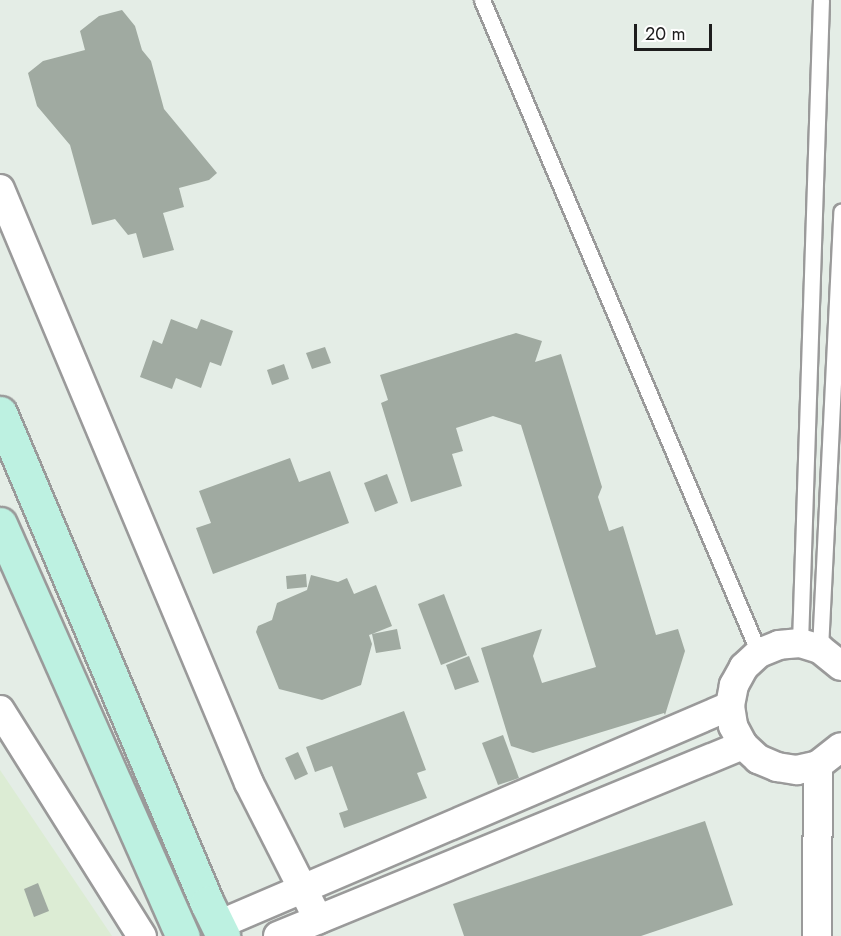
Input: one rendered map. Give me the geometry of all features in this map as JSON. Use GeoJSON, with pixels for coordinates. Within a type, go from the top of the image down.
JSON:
{"type":"FeatureCollection","features":[{"type":"Feature","properties":{"kind":"main road"},"geometry":{"type":"LineString","coordinates":[[0,413],[220,930]]}},
{"type":"Feature","properties":{"kind":"main road"},"geometry":{"type":"LineString","coordinates":[[0,524],[183,936]]}},
{"type":"Feature","properties":{"kind":"street"},"geometry":{"type":"LineString","coordinates":[[0,189],[249,783],[318,919]]}},
{"type":"Feature","properties":{"kind":"street"},"geometry":{"type":"LineString","coordinates":[[820,653],[779,645],[759,653],[744,667],[734,685],[730,706],[733,726],[743,745],[758,759],[777,768],[798,770],[818,765],[841,747]]}},
{"type":"Feature","properties":{"kind":"street"},"geometry":{"type":"LineString","coordinates":[[220,930],[303,887],[730,706]]}},
{"type":"Feature","properties":{"kind":"street"},"geometry":{"type":"LineString","coordinates":[[0,710],[142,936]]}},
{"type":"Feature","properties":{"kind":"street"},"geometry":{"type":"LineString","coordinates":[[278,936],[743,745]]}},
{"type":"Feature","properties":{"kind":"street"},"geometry":{"type":"LineString","coordinates":[[817,936],[818,765]]}},
{"type":"Feature","properties":{"kind":"lane"},"geometry":{"type":"LineString","coordinates":[[482,0],[759,653]]}},
{"type":"Feature","properties":{"kind":"lane"},"geometry":{"type":"LineString","coordinates":[[820,653],[821,0]]}},
{"type":"Feature","properties":{"kind":"lane"},"geometry":{"type":"LineString","coordinates":[[820,653],[841,212]]}},
{"type":"Feature","properties":{"kind":"shaded area"},"geometry":{"type":"Polygon","coordinates":[[[0,770],[112,936],[0,936],[0,770]]]}},
{"type":"Feature","properties":{"kind":"building"},"geometry":{"type":"Polygon","coordinates":[[[122,10],[135,26],[142,50],[151,61],[164,109],[217,173],[209,180],[179,188],[184,207],[163,213],[174,250],[143,258],[136,233],[128,235],[115,219],[92,225],[70,145],[37,106],[28,73],[43,61],[85,50],[80,31],[99,16],[122,10]]]}},
{"type":"Feature","properties":{"kind":"building"},"geometry":{"type":"Polygon","coordinates":[[[171,319],[197,329],[201,319],[233,331],[221,366],[210,362],[201,388],[176,378],[172,389],[140,377],[153,340],[162,344],[171,319]]]}},
{"type":"Feature","properties":{"kind":"building"},"geometry":{"type":"Polygon","coordinates":[[[516,333],[542,341],[535,362],[561,354],[602,487],[598,497],[609,531],[623,526],[656,635],[678,629],[685,651],[665,715],[664,713],[533,753],[511,746],[481,648],[542,629],[533,656],[542,683],[596,667],[521,425],[493,416],[456,428],[463,451],[452,454],[462,486],[411,502],[381,403],[388,400],[380,375],[516,333]]]}},
{"type":"Feature","properties":{"kind":"building"},"geometry":{"type":"Polygon","coordinates":[[[325,347],[331,363],[312,369],[306,353],[325,347]]]}},
{"type":"Feature","properties":{"kind":"building"},"geometry":{"type":"Polygon","coordinates":[[[284,364],[289,379],[272,385],[267,370],[284,364]]]}},
{"type":"Feature","properties":{"kind":"building"},"geometry":{"type":"Polygon","coordinates":[[[290,458],[299,482],[330,471],[349,523],[213,574],[196,528],[211,523],[199,491],[290,458]]]}},
{"type":"Feature","properties":{"kind":"building"},"geometry":{"type":"Polygon","coordinates":[[[387,474],[398,503],[375,512],[364,483],[387,474]]]}},
{"type":"Feature","properties":{"kind":"building"},"geometry":{"type":"Polygon","coordinates":[[[306,574],[307,587],[287,589],[286,576],[306,574]]]}},
{"type":"Feature","properties":{"kind":"building"},"geometry":{"type":"Polygon","coordinates":[[[311,575],[338,582],[347,578],[354,594],[376,585],[392,626],[369,635],[372,644],[361,685],[322,700],[279,689],[256,632],[258,626],[272,620],[277,603],[307,590],[311,575]]]}},
{"type":"Feature","properties":{"kind":"building"},"geometry":{"type":"Polygon","coordinates":[[[444,594],[467,655],[441,665],[418,604],[444,594]]]}},
{"type":"Feature","properties":{"kind":"building"},"geometry":{"type":"Polygon","coordinates":[[[397,629],[401,649],[376,653],[372,634],[397,629]]]}},
{"type":"Feature","properties":{"kind":"building"},"geometry":{"type":"Polygon","coordinates":[[[469,656],[479,682],[455,690],[446,665],[469,656]]]}},
{"type":"Feature","properties":{"kind":"building"},"geometry":{"type":"Polygon","coordinates":[[[404,711],[426,770],[417,773],[427,798],[344,828],[339,813],[348,810],[332,766],[315,772],[306,747],[404,711]]]}},
{"type":"Feature","properties":{"kind":"building"},"geometry":{"type":"Polygon","coordinates":[[[503,735],[519,778],[498,785],[482,743],[503,735]]]}},
{"type":"Feature","properties":{"kind":"building"},"geometry":{"type":"Polygon","coordinates":[[[298,752],[308,774],[295,780],[285,758],[298,752]]]}},
{"type":"Feature","properties":{"kind":"building"},"geometry":{"type":"Polygon","coordinates":[[[705,821],[733,905],[641,936],[464,936],[453,904],[705,821]]]}},
{"type":"Feature","properties":{"kind":"building"},"geometry":{"type":"Polygon","coordinates":[[[38,883],[49,911],[34,917],[24,889],[38,883]]]}}]}
